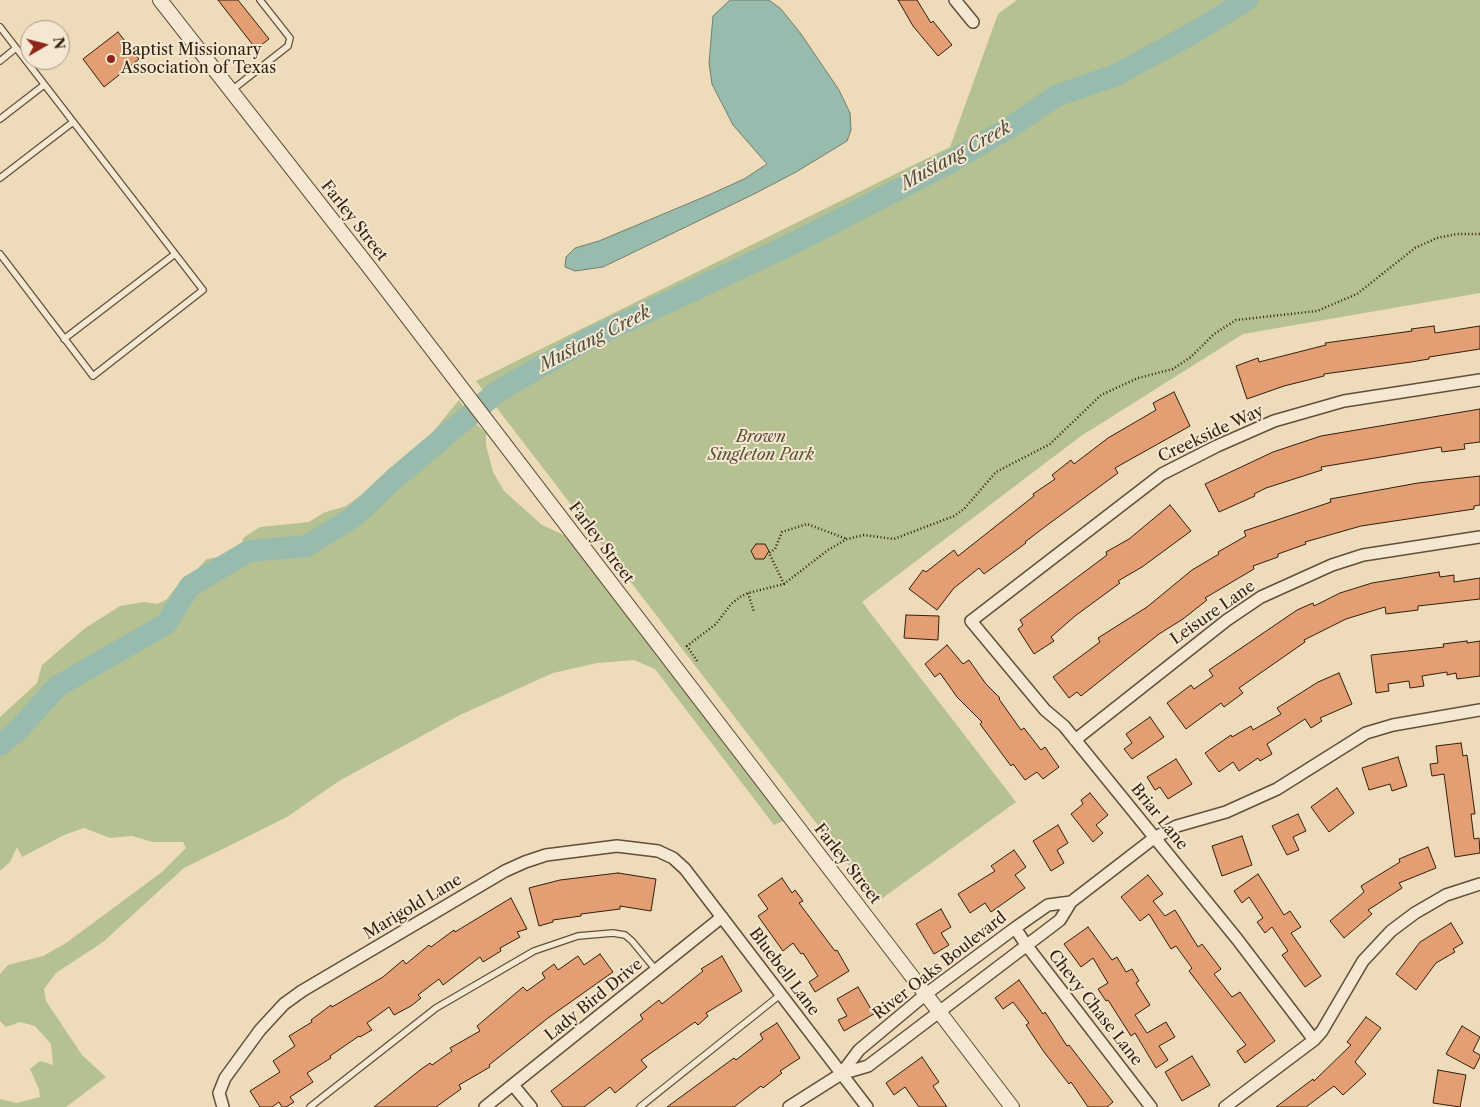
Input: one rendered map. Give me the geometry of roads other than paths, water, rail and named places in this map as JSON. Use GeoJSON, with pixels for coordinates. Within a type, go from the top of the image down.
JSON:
{"type":"FeatureCollection","features":[{"type":"Feature","properties":{"kind":"street","name":"Farley Street"},"geometry":{"type":"LineString","coordinates":[[160,0],[1012,1107]]}},
{"type":"Feature","properties":{"kind":"street"},"geometry":{"type":"LineString","coordinates":[[955,0],[972,22]]}},
{"type":"Feature","properties":{"kind":"street","name":"Creekside Way"},"geometry":{"type":"LineString","coordinates":[[971,621],[1162,474],[1217,446],[1274,422],[1344,401],[1480,380]]}},
{"type":"Feature","properties":{"kind":"street","name":"Leisure Lane"},"geometry":{"type":"LineString","coordinates":[[1075,740],[1226,620],[1261,597],[1332,564],[1363,555],[1480,537]]}},
{"type":"Feature","properties":{"kind":"street","name":"Briar Lane"},"geometry":{"type":"LineString","coordinates":[[971,621],[989,640],[1024,687],[1045,710],[1064,726],[1236,939],[1314,1040]]}},
{"type":"Feature","properties":{"kind":"street","name":"River Oaks Boulevard"},"geometry":{"type":"LineString","coordinates":[[789,1107],[841,1074],[868,1066],[938,1010],[1060,920],[1071,902],[1154,838],[1177,826],[1226,812],[1277,789],[1352,740],[1366,733],[1393,725],[1480,710]]}},
{"type":"Feature","properties":{"kind":"street","name":"Marigold Lane"},"geometry":{"type":"LineString","coordinates":[[222,1107],[219,1093],[226,1078],[260,1030],[284,1004],[302,991],[505,871],[546,856],[617,846],[658,851],[674,858]]}},
{"type":"Feature","properties":{"kind":"street","name":"Bluebell Lane"},"geometry":{"type":"LineString","coordinates":[[674,858],[867,1107]]}},
{"type":"Feature","properties":{"kind":"street"},"geometry":{"type":"LineString","coordinates":[[1224,1107],[1314,1040],[1363,962],[1391,931],[1415,913],[1446,895],[1480,884]]}},
{"type":"Feature","properties":{"kind":"street","name":"River Oaks Boulevard"},"geometry":{"type":"LineString","coordinates":[[841,1074],[859,1050],[926,994],[1048,905],[1071,902]]}},
{"type":"Feature","properties":{"kind":"street","name":"Lady Bird Drive"},"geometry":{"type":"LineString","coordinates":[[485,1107],[722,918]]}},
{"type":"Feature","properties":{"kind":"street","name":"Chevy Chase Lane"},"geometry":{"type":"LineString","coordinates":[[1015,928],[1026,946],[1151,1107]]}},
{"type":"Feature","properties":{"kind":"street"},"geometry":{"type":"LineString","coordinates":[[513,1085],[531,1107]]}},
{"type":"Feature","properties":{"kind":"lane"},"geometry":{"type":"LineString","coordinates":[[231,91],[288,46],[290,38],[260,0]]}},
{"type":"Feature","properties":{"kind":"lane"},"geometry":{"type":"LineString","coordinates":[[0,27],[203,290],[93,376],[0,254]]}},
{"type":"Feature","properties":{"kind":"lane"},"geometry":{"type":"LineString","coordinates":[[0,61],[16,48]]}},
{"type":"Feature","properties":{"kind":"lane"},"geometry":{"type":"LineString","coordinates":[[0,119],[44,85]]}},
{"type":"Feature","properties":{"kind":"lane"},"geometry":{"type":"LineString","coordinates":[[0,178],[73,122]]}},
{"type":"Feature","properties":{"kind":"lane"},"geometry":{"type":"LineString","coordinates":[[64,339],[175,254]]}},
{"type":"Feature","properties":{"kind":"lane"},"geometry":{"type":"LineString","coordinates":[[310,1107],[436,1008],[534,950],[578,936],[613,933],[624,935],[632,941],[656,970]]}},
{"type":"Feature","properties":{"kind":"lane"},"geometry":{"type":"LineString","coordinates":[[640,1107],[780,995]]}},
{"type":"Feature","properties":{"kind":"waterway","name":"Mustang Creek"},"geometry":{"type":"LineString","coordinates":[[0,745],[18,730],[58,686],[166,624],[190,586],[249,551],[307,546],[355,516],[393,480],[497,392],[587,340],[792,244],[938,169],[1012,126],[1056,96],[1116,75],[1195,32],[1247,0]]}},
{"type":"Feature","properties":{"kind":"place","name":"Baptist Missionary Association of Texas"},"geometry":{"type":"Point","coordinates":[111,59]}},
{"type":"Feature","properties":{"kind":"park label","name":"Brown Singleton Park"},"geometry":{"type":"Point","coordinates":[761,446]}}]}
